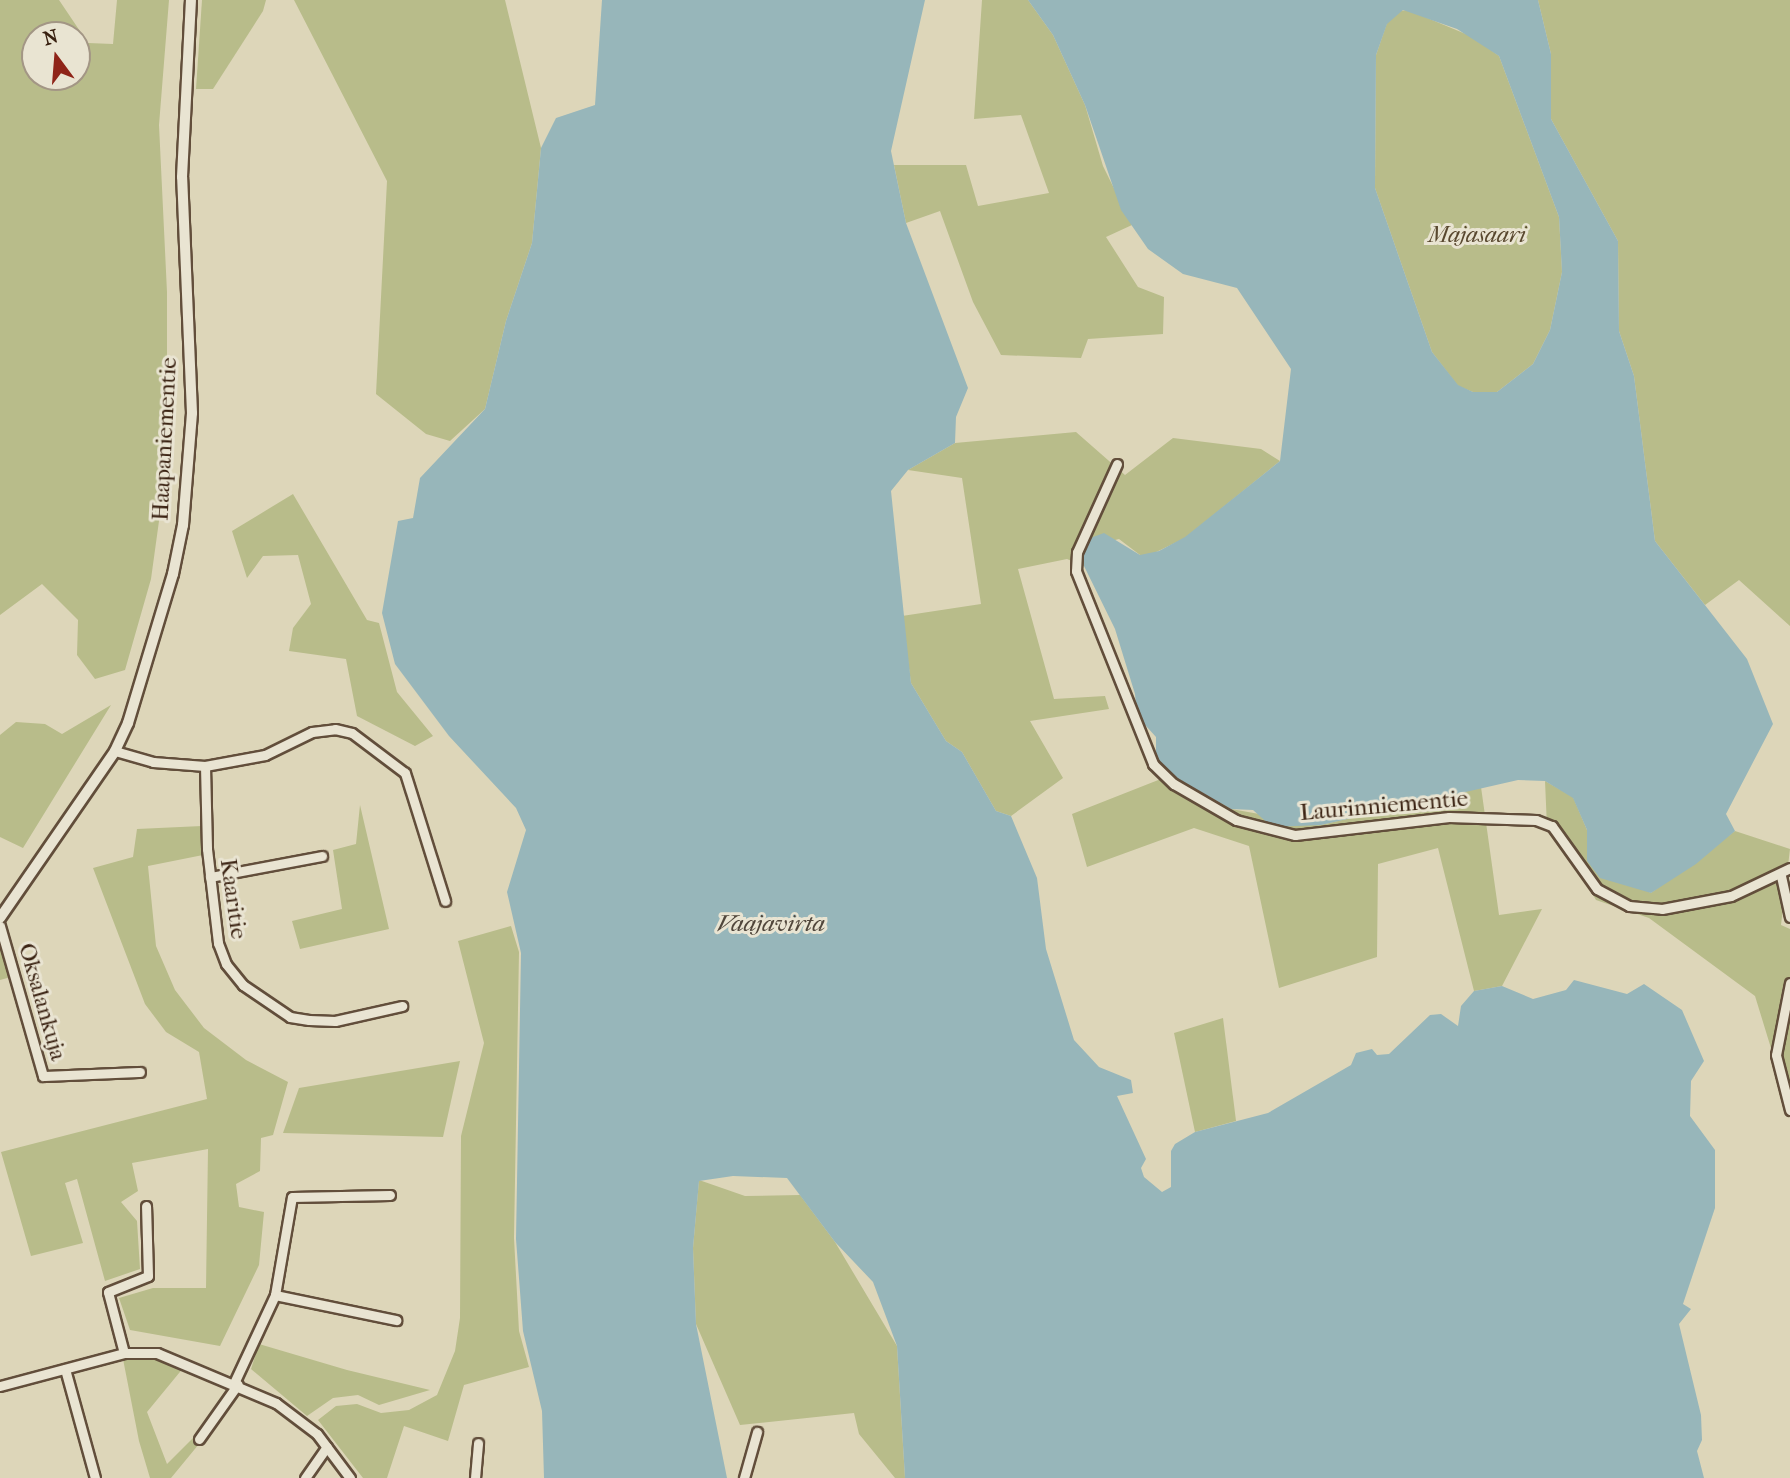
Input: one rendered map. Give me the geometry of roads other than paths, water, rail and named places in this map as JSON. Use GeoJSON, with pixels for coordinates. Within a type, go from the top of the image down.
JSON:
{"type":"FeatureCollection","features":[{"type":"Feature","properties":{"kind":"street","name":"Haapaniementie"},"geometry":{"type":"LineString","coordinates":[[0,918],[115,751],[128,723],[173,574],[189,467],[191,365],[182,177],[191,0]]}},
{"type":"Feature","properties":{"kind":"street","name":"Laurinniementie"},"geometry":{"type":"LineString","coordinates":[[1117,464],[1077,552],[1076,571],[1153,764],[1174,785],[1242,823],[1295,835],[1449,817],[1536,820],[1552,826],[1597,889],[1629,906],[1661,909],[1731,896],[1781,876],[1790,869]]}},
{"type":"Feature","properties":{"kind":"street"},"geometry":{"type":"LineString","coordinates":[[115,751],[153,762],[205,766],[265,755],[312,732],[335,729],[352,733],[393,760],[405,774],[445,901]]}},
{"type":"Feature","properties":{"kind":"street","name":"Kaaritie"},"geometry":{"type":"LineString","coordinates":[[205,766],[210,877],[218,943],[226,964],[262,1001],[290,1017],[335,1021],[402,1006]]}},
{"type":"Feature","properties":{"kind":"street"},"geometry":{"type":"LineString","coordinates":[[210,877],[322,856]]}},
{"type":"Feature","properties":{"kind":"street"},"geometry":{"type":"LineString","coordinates":[[1781,876],[1790,917]]}},
{"type":"Feature","properties":{"kind":"street","name":"Oksalankuja"},"geometry":{"type":"LineString","coordinates":[[0,926],[43,1076],[140,1072]]}},
{"type":"Feature","properties":{"kind":"street"},"geometry":{"type":"LineString","coordinates":[[1790,983],[1776,1055],[1790,1110]]}},
{"type":"Feature","properties":{"kind":"street"},"geometry":{"type":"LineString","coordinates":[[199,1439],[236,1384],[275,1295],[292,1197],[390,1195]]}},
{"type":"Feature","properties":{"kind":"street"},"geometry":{"type":"LineString","coordinates":[[124,1353],[108,1292],[149,1276],[146,1206]]}},
{"type":"Feature","properties":{"kind":"street"},"geometry":{"type":"LineString","coordinates":[[275,1295],[396,1320]]}},
{"type":"Feature","properties":{"kind":"street"},"geometry":{"type":"LineString","coordinates":[[0,1386],[124,1353],[157,1353],[236,1384],[286,1409],[327,1447],[350,1478]]}},
{"type":"Feature","properties":{"kind":"street"},"geometry":{"type":"LineString","coordinates":[[65,1369],[95,1478]]}},
{"type":"Feature","properties":{"kind":"street"},"geometry":{"type":"LineString","coordinates":[[744,1478],[757,1432]]}},
{"type":"Feature","properties":{"kind":"street"},"geometry":{"type":"LineString","coordinates":[[475,1478],[478,1443]]}},
{"type":"Feature","properties":{"kind":"street"},"geometry":{"type":"LineString","coordinates":[[305,1478],[327,1447]]}},
{"type":"Feature","properties":{"kind":"water","name":"Vaajavirta"},"geometry":{"type":"Polygon","coordinates":[[[602,0],[925,0],[891,151],[906,223],[968,388],[956,417],[955,443],[908,470],[891,491],[911,683],[946,741],[962,752],[996,811],[1011,816],[1037,878],[1046,949],[1074,1040],[1099,1067],[1131,1080],[1133,1093],[1117,1096],[1146,1159],[1141,1168],[1144,1177],[1162,1192],[1171,1187],[1171,1151],[1175,1144],[1195,1132],[1268,1113],[1351,1065],[1356,1053],[1372,1049],[1377,1055],[1389,1054],[1430,1015],[1441,1014],[1458,1026],[1461,1006],[1474,991],[1502,986],[1533,999],[1566,990],[1574,980],[1627,994],[1644,984],[1682,1010],[1704,1061],[1691,1081],[1690,1116],[1715,1150],[1715,1208],[1683,1304],[1691,1309],[1679,1324],[1701,1415],[1702,1440],[1697,1451],[1704,1478],[905,1478],[897,1346],[873,1282],[835,1242],[787,1178],[733,1176],[699,1181],[693,1248],[696,1324],[727,1478],[544,1478],[542,1411],[523,1331],[516,1239],[521,953],[507,892],[526,830],[516,808],[449,736],[395,664],[382,613],[398,521],[413,518],[420,478],[485,409],[506,321],[532,243],[541,148],[556,118],[595,105],[602,0]]]}},
{"type":"Feature","properties":{"kind":"water"},"geometry":{"type":"Polygon","coordinates":[[[1028,0],[1538,0],[1551,54],[1551,119],[1618,241],[1619,331],[1634,376],[1655,541],[1747,659],[1773,724],[1726,814],[1735,831],[1696,864],[1651,893],[1600,878],[1587,861],[1587,830],[1573,798],[1545,781],[1518,780],[1321,825],[1272,827],[1253,810],[1231,809],[1171,775],[1156,758],[1156,737],[1137,716],[1135,694],[1115,629],[1084,566],[1084,548],[1093,537],[1104,533],[1140,555],[1159,551],[1185,537],[1280,461],[1291,369],[1237,288],[1183,274],[1148,249],[1121,210],[1085,105],[1053,35],[1028,0]],[[1403,10],[1387,24],[1376,55],[1375,188],[1432,352],[1458,385],[1473,392],[1497,392],[1533,364],[1550,330],[1562,272],[1559,217],[1499,56],[1457,29],[1403,10]]]}},
{"type":"Feature","properties":{"kind":"park label","name":"Majasaari"},"geometry":{"type":"Point","coordinates":[1477,235]}}]}
